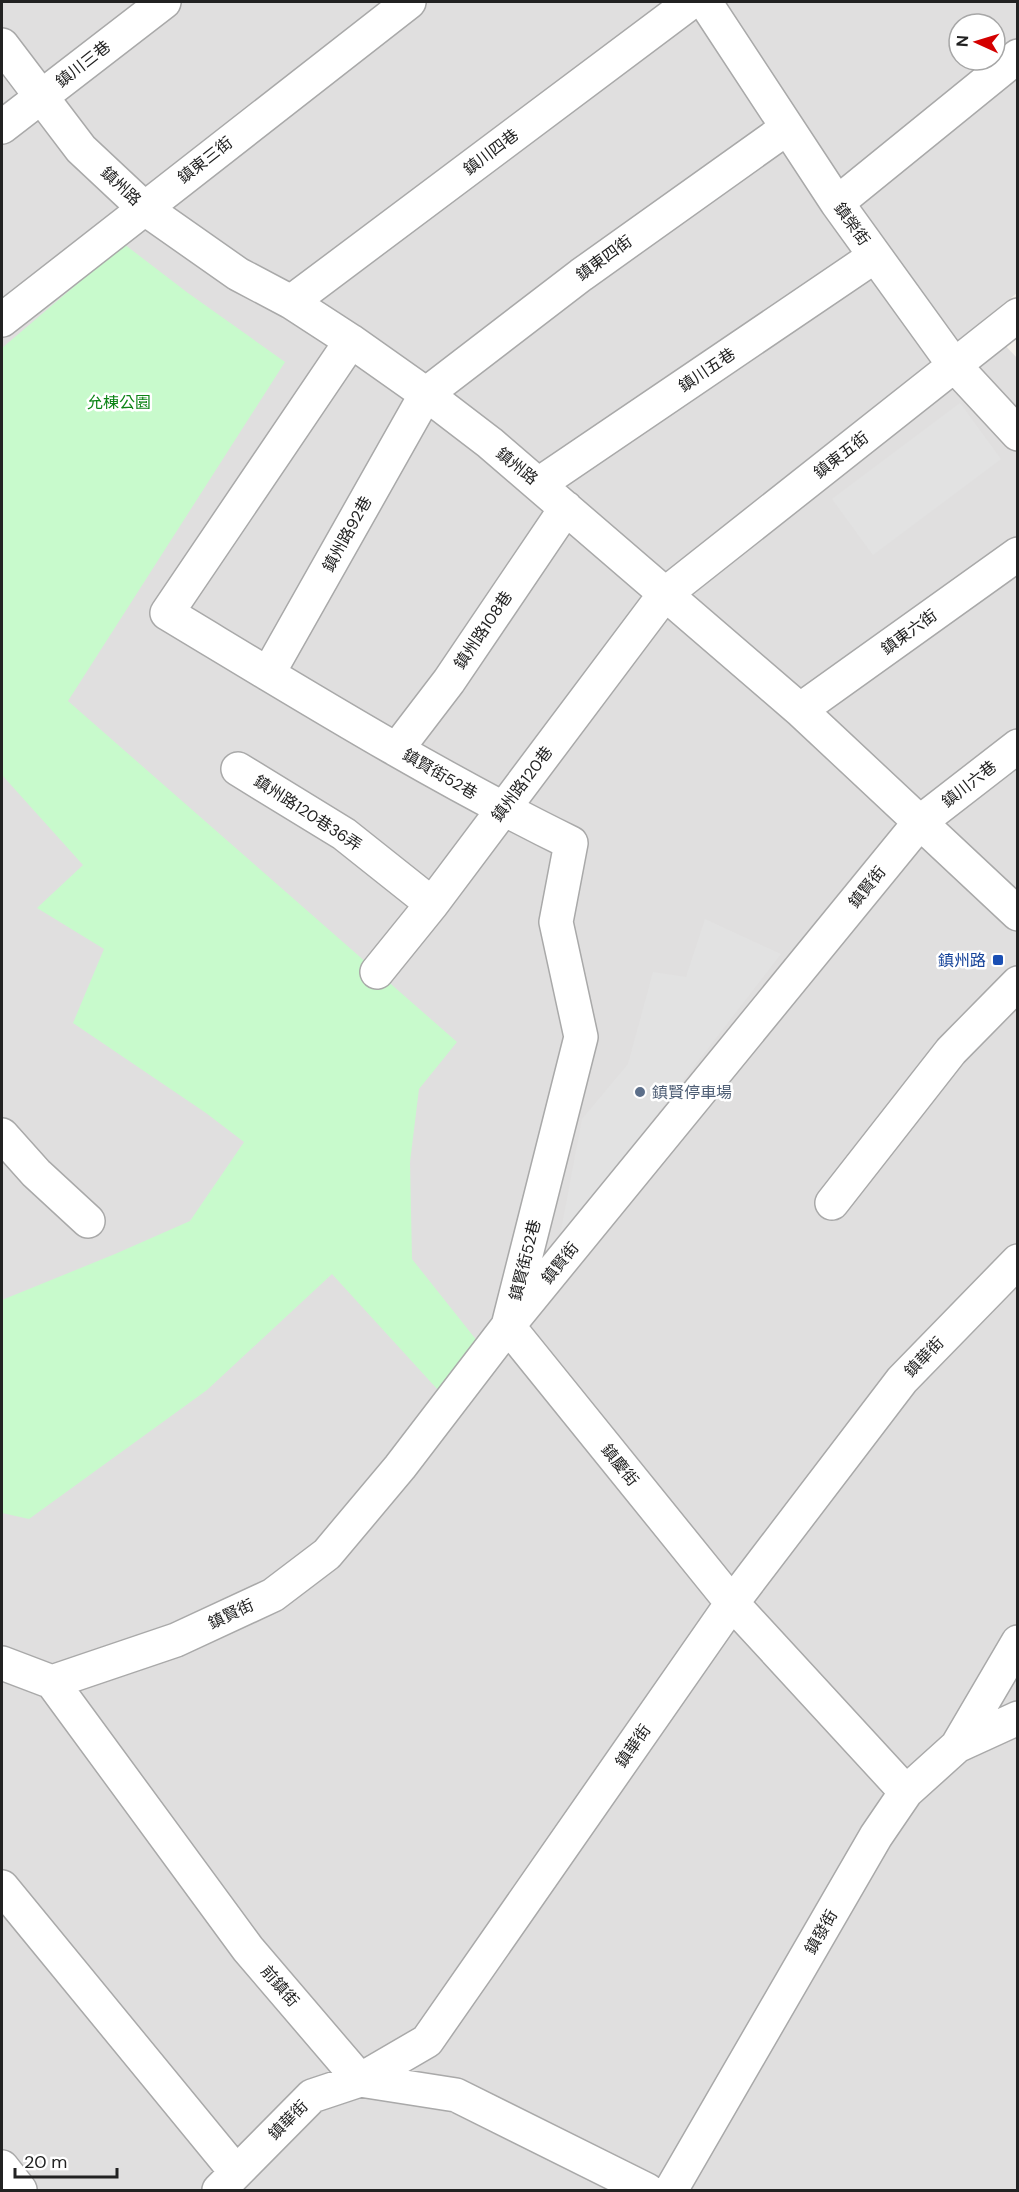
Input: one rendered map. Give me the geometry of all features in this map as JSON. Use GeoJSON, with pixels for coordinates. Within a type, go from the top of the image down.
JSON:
{"type":"FeatureCollection","features":[{"type":"Feature","properties":{"kind":"street","name":"鎮川三巷"},"geometry":{"type":"LineString","coordinates":[[2,127],[164,2]]}},
{"type":"Feature","properties":{"kind":"street","name":"鎮東三街"},"geometry":{"type":"LineString","coordinates":[[2,320],[409,2]]}},
{"type":"Feature","properties":{"kind":"street","name":"鎮川四巷"},"geometry":{"type":"LineString","coordinates":[[291,302],[691,2]]}},
{"type":"Feature","properties":{"kind":"street","name":"鎮榮街"},"geometry":{"type":"LineString","coordinates":[[705,2],[837,203],[875,256],[954,365],[1017,434]]}},
{"type":"Feature","properties":{"kind":"street","name":"鎮州路"},"geometry":{"type":"LineString","coordinates":[[2,45],[81,149],[144,208],[238,274],[291,302],[351,341],[426,394],[539,484],[800,710],[1017,914]]}},
{"type":"Feature","properties":{"kind":"street"},"geometry":{"type":"LineString","coordinates":[[837,203],[1017,56]]}},
{"type":"Feature","properties":{"kind":"street","name":"鎮東四街"},"geometry":{"type":"LineString","coordinates":[[426,394],[580,275],[787,128]]}},
{"type":"Feature","properties":{"kind":"street","name":"鎮川五巷"},"geometry":{"type":"LineString","coordinates":[[539,484],[875,256]]}},
{"type":"Feature","properties":{"kind":"street","name":"鎮東五街"},"geometry":{"type":"LineString","coordinates":[[664,594],[1017,315]]}},
{"type":"Feature","properties":{"kind":"street","name":"鎮賢街52巷"},"geometry":{"type":"LineString","coordinates":[[351,341],[167,613],[503,810],[571,843],[556,922],[581,1037],[508,1326]]}},
{"type":"Feature","properties":{"kind":"street","name":"鎮州路92巷"},"geometry":{"type":"LineString","coordinates":[[268,674],[426,394]]}},
{"type":"Feature","properties":{"kind":"street","name":"鎮州路108巷"},"geometry":{"type":"LineString","coordinates":[[397,749],[449,681],[566,508]]}},
{"type":"Feature","properties":{"kind":"street","name":"鎮東六街"},"geometry":{"type":"LineString","coordinates":[[800,710],[1017,554]]}},
{"type":"Feature","properties":{"kind":"street","name":"鎮州路120巷"},"geometry":{"type":"LineString","coordinates":[[377,972],[432,904],[664,594]]}},
{"type":"Feature","properties":{"kind":"street","name":"鎮川六巷"},"geometry":{"type":"LineString","coordinates":[[920,822],[1017,746]]}},
{"type":"Feature","properties":{"kind":"street","name":"鎮州路120巷36弄"},"geometry":{"type":"LineString","coordinates":[[238,769],[344,834],[432,904]]}},
{"type":"Feature","properties":{"kind":"street","name":"鎮賢街"},"geometry":{"type":"LineString","coordinates":[[52,1682],[187,1635],[273,1595],[327,1554],[400,1467],[508,1326],[920,822]]}},
{"type":"Feature","properties":{"kind":"street"},"geometry":{"type":"LineString","coordinates":[[832,1203],[951,1051],[1017,983]]}},
{"type":"Feature","properties":{"kind":"street"},"geometry":{"type":"LineString","coordinates":[[2,1135],[36,1173],[88,1221]]}},
{"type":"Feature","properties":{"kind":"street"},"geometry":{"type":"LineString","coordinates":[[2,1168],[36,1173]]}},
{"type":"Feature","properties":{"kind":"street","name":"鎮華街"},"geometry":{"type":"LineString","coordinates":[[228,2181],[312,2096],[360,2080],[427,2041],[732,1603],[902,1380],[1017,1261]]}},
{"type":"Feature","properties":{"kind":"street","name":"鎮慶街"},"geometry":{"type":"LineString","coordinates":[[508,1326],[732,1603],[906,1792]]}},
{"type":"Feature","properties":{"kind":"street"},"geometry":{"type":"LineString","coordinates":[[957,1746],[1017,1642]]}},
{"type":"Feature","properties":{"kind":"street"},"geometry":{"type":"LineString","coordinates":[[2,1663],[52,1682]]}},
{"type":"Feature","properties":{"kind":"street","name":"前鎮街"},"geometry":{"type":"LineString","coordinates":[[52,1682],[248,1949],[360,2080]]}},
{"type":"Feature","properties":{"kind":"street","name":"鎮發街"},"geometry":{"type":"LineString","coordinates":[[671,2190],[876,1836],[906,1792],[957,1746],[1017,1718]]}},
{"type":"Feature","properties":{"kind":"street"},"geometry":{"type":"LineString","coordinates":[[2,1887],[228,2181]]}},
{"type":"Feature","properties":{"kind":"street"},"geometry":{"type":"LineString","coordinates":[[360,2080],[456,2095],[647,2190]]}},
{"type":"Feature","properties":{"kind":"street"},"geometry":{"type":"LineString","coordinates":[[2,2167],[20,2190]]}},
{"type":"Feature","properties":{"kind":"shaded area"},"geometry":{"type":"Polygon","coordinates":[[[2,2],[1017,2],[1017,293],[982,321],[1018,359],[1017,2190],[2,2190],[2,2]]]}},
{"type":"Feature","properties":{"kind":"shaded area"},"geometry":{"type":"Polygon","coordinates":[[[960,403],[1001,459],[873,555],[832,499],[960,403]]]}},
{"type":"Feature","properties":{"kind":"shaded area","name":"鎮賢停車場"},"geometry":{"type":"Polygon","coordinates":[[[705,919],[781,954],[559,1241],[582,1119],[628,1064],[653,972],[686,977],[705,919]]]}},
{"type":"Feature","properties":{"kind":"green space","name":"允棟公園"},"geometry":{"type":"Polygon","coordinates":[[[124,244],[285,362],[68,701],[457,1042],[419,1089],[410,1162],[412,1259],[478,1342],[438,1390],[332,1274],[207,1390],[29,1519],[2,1513],[2,1300],[190,1221],[244,1142],[206,1113],[73,1023],[104,949],[37,908],[83,865],[2,775],[2,348],[124,244]]]}},
{"type":"Feature","properties":{"kind":"place","name":"鎮州路"},"geometry":{"type":"Point","coordinates":[998,960]}},
{"type":"Feature","properties":{"kind":"place","name":"鎮賢停車場"},"geometry":{"type":"Point","coordinates":[640,1092]}}]}
